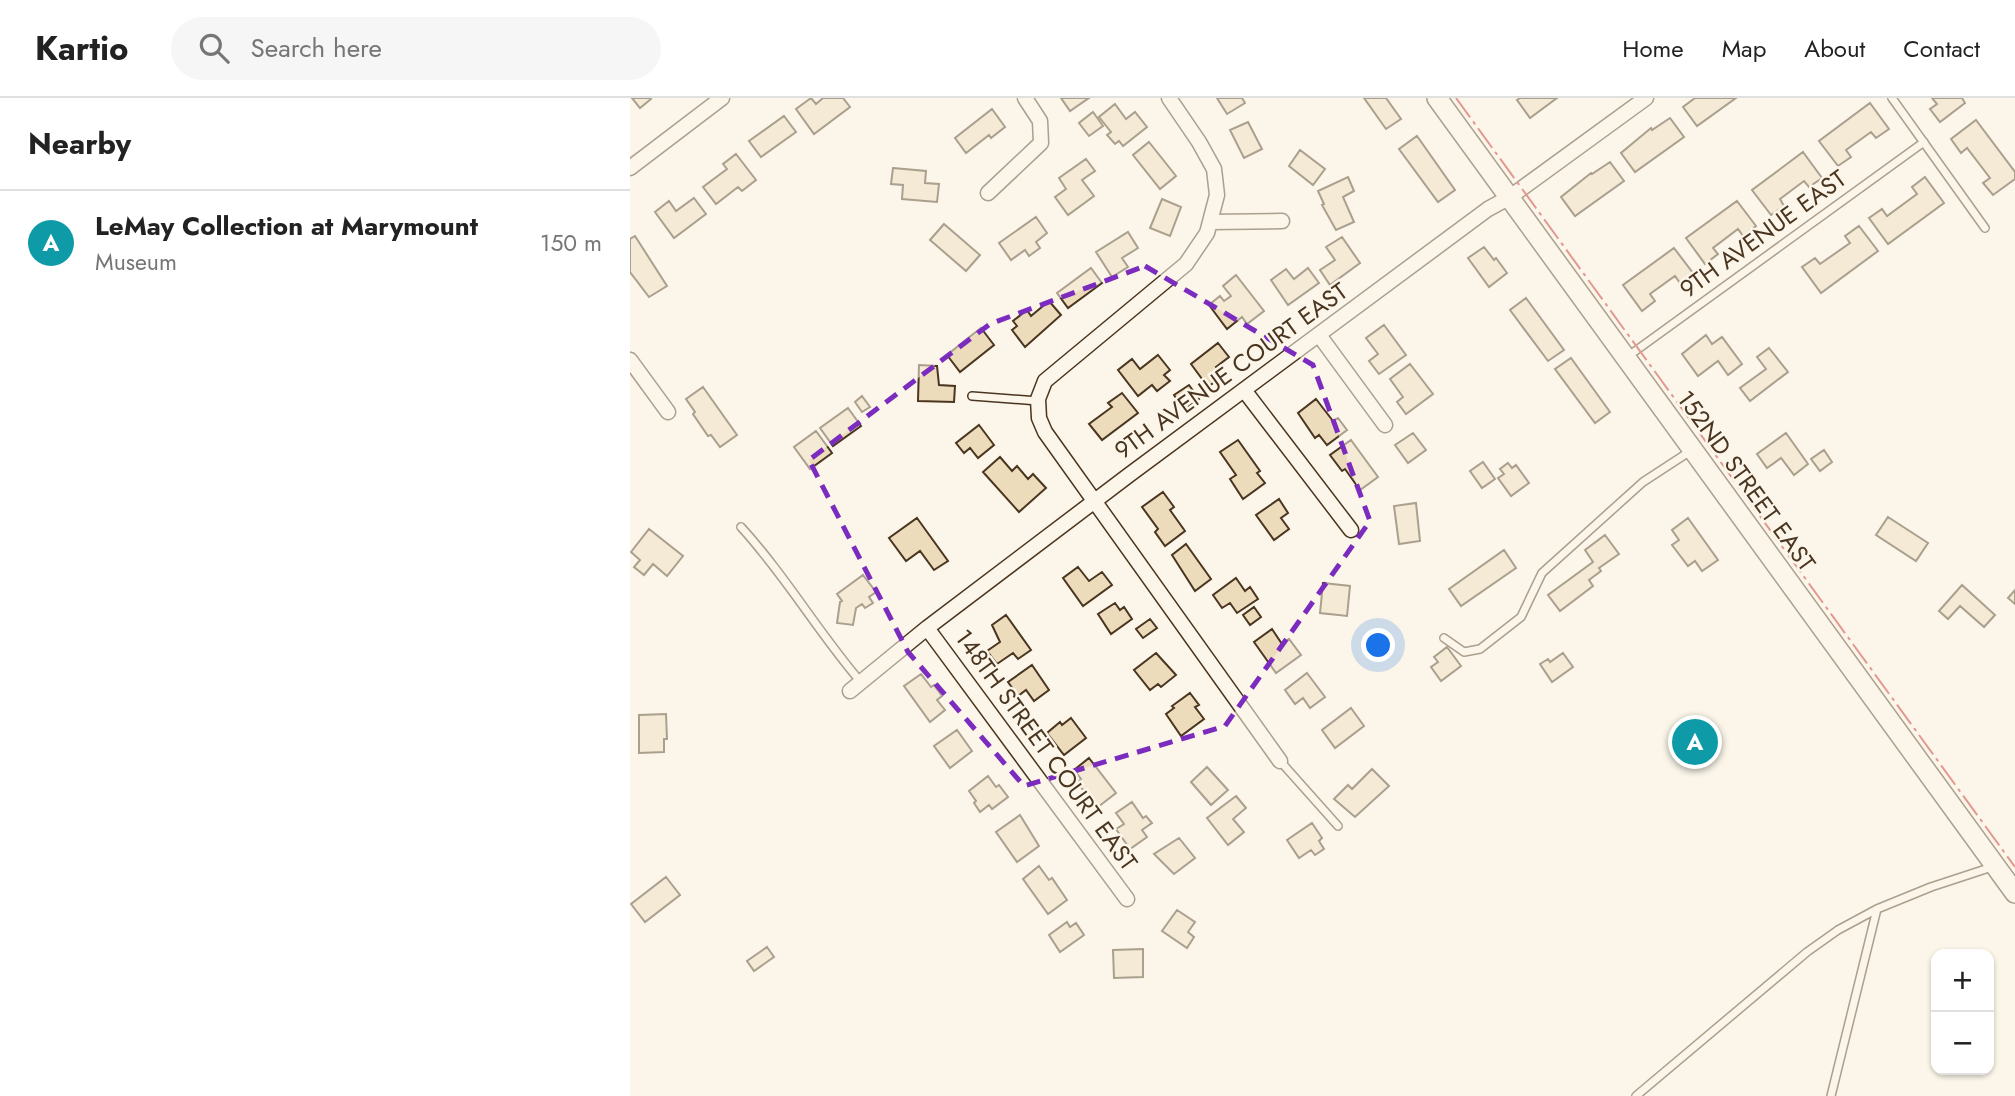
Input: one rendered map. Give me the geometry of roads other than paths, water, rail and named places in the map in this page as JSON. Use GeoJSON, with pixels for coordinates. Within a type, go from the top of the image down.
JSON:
{"type":"FeatureCollection","features":[{"type":"Feature","properties":{"kind":"main road","name":"152ND STREET EAST"},"geometry":{"type":"LineString","coordinates":[[1437,98],[2015,893]]}},
{"type":"Feature","properties":{"kind":"street"},"geometry":{"type":"LineString","coordinates":[[630,168],[722,98]]}},
{"type":"Feature","properties":{"kind":"street"},"geometry":{"type":"LineString","coordinates":[[988,193],[1041,143],[1040,121],[1025,98]]}},
{"type":"Feature","properties":{"kind":"street"},"geometry":{"type":"LineString","coordinates":[[1169,98],[1214,169],[1217,195],[1211,222],[1193,256],[1185,264],[1045,380],[1038,406],[1045,432],[1280,761]]}},
{"type":"Feature","properties":{"kind":"street","name":"9TH AVENUE COURT EAST"},"geometry":{"type":"LineString","coordinates":[[855,686],[1244,390],[1488,209],[1510,197],[1646,98]]}},
{"type":"Feature","properties":{"kind":"street"},"geometry":{"type":"LineString","coordinates":[[1211,222],[1282,221]]}},
{"type":"Feature","properties":{"kind":"street"},"geometry":{"type":"LineString","coordinates":[[1319,335],[1385,425]]}},
{"type":"Feature","properties":{"kind":"street"},"geometry":{"type":"LineString","coordinates":[[630,360],[668,412]]}},
{"type":"Feature","properties":{"kind":"street"},"geometry":{"type":"LineString","coordinates":[[1244,390],[1351,530]]}},
{"type":"Feature","properties":{"kind":"street","name":"148TH STREET COURT EAST"},"geometry":{"type":"LineString","coordinates":[[928,628],[1127,899]]}},
{"type":"Feature","properties":{"kind":"lane"},"geometry":{"type":"LineString","coordinates":[[1892,98],[1985,228]]}},
{"type":"Feature","properties":{"kind":"lane","name":"9TH AVENUE EAST"},"geometry":{"type":"LineString","coordinates":[[1626,358],[1923,142]]}},
{"type":"Feature","properties":{"kind":"lane"},"geometry":{"type":"LineString","coordinates":[[972,396],[1038,406]]}},
{"type":"Feature","properties":{"kind":"lane"},"geometry":{"type":"LineString","coordinates":[[1444,638],[1464,652],[1480,649],[1521,617],[1542,573],[1643,482],[1693,450]]}},
{"type":"Feature","properties":{"kind":"lane"},"geometry":{"type":"LineString","coordinates":[[740,527],[757,544],[836,653],[855,686]]}},
{"type":"Feature","properties":{"kind":"lane"},"geometry":{"type":"LineString","coordinates":[[1280,761],[1338,826]]}},
{"type":"Feature","properties":{"kind":"lane"},"geometry":{"type":"LineString","coordinates":[[1636,1096],[1807,952],[1838,930],[1877,909],[1931,887],[1996,866]]}},
{"type":"Feature","properties":{"kind":"lane"},"geometry":{"type":"LineString","coordinates":[[1831,1096],[1877,909]]}},
{"type":"Feature","properties":{"kind":"place","name":"LeMay Collection at Marymount"},"geometry":{"type":"Point","coordinates":[1695,742]}}]}
